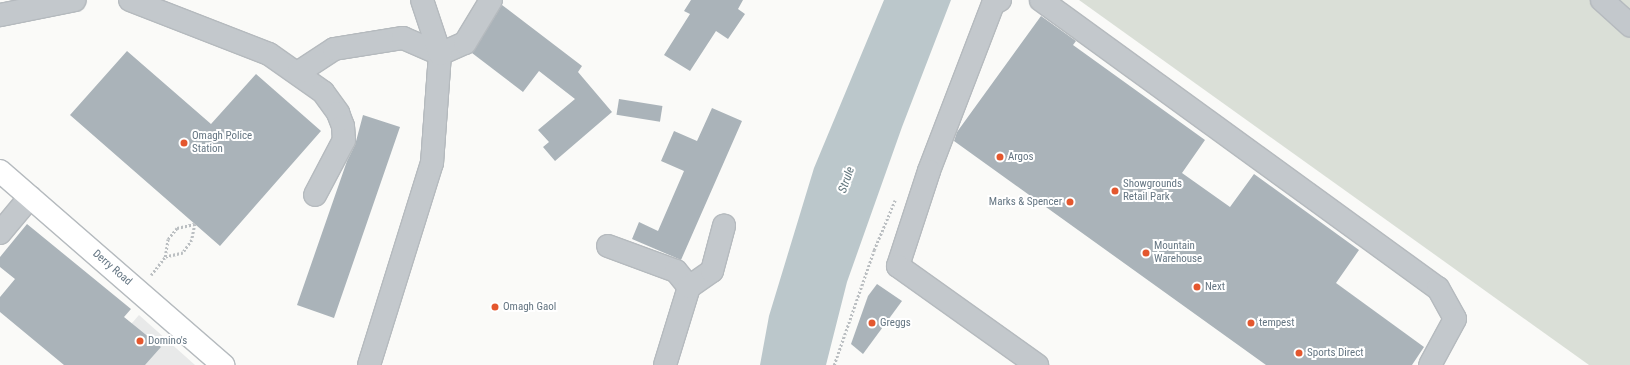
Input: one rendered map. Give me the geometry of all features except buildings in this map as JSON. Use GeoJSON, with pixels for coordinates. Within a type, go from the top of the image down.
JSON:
{"type":"FeatureCollection","features":[{"type":"Feature","properties":{"kind":"main road","name":"Derry Road"},"geometry":{"type":"LineString","coordinates":[[0,171],[223,365]]}},
{"type":"Feature","properties":{"kind":"street"},"geometry":{"type":"LineString","coordinates":[[0,15],[75,0]]}},
{"type":"Feature","properties":{"kind":"street"},"geometry":{"type":"LineString","coordinates":[[130,0],[269,54],[299,72],[323,92],[343,126],[344,140],[315,194]]}},
{"type":"Feature","properties":{"kind":"street"},"geometry":{"type":"LineString","coordinates":[[369,365],[432,163],[440,54],[422,0]]}},
{"type":"Feature","properties":{"kind":"street"},"geometry":{"type":"LineString","coordinates":[[299,72],[334,49],[403,38],[440,54],[465,43],[490,0]]}},
{"type":"Feature","properties":{"kind":"street"},"geometry":{"type":"LineString","coordinates":[[1000,0],[993,4],[932,164],[898,266],[1037,365]]}},
{"type":"Feature","properties":{"kind":"street"},"geometry":{"type":"LineString","coordinates":[[1041,0],[1438,288],[1455,319],[1430,365]]}},
{"type":"Feature","properties":{"kind":"street"},"geometry":{"type":"LineString","coordinates":[[1602,0],[1630,25]]}},
{"type":"Feature","properties":{"kind":"street"},"geometry":{"type":"LineString","coordinates":[[0,233],[30,197]]}},
{"type":"Feature","properties":{"kind":"street"},"geometry":{"type":"LineString","coordinates":[[665,365],[688,287],[712,271],[724,226]]}},
{"type":"Feature","properties":{"kind":"street"},"geometry":{"type":"LineString","coordinates":[[608,246],[676,270],[688,287]]}},
{"type":"Feature","properties":{"kind":"path"},"geometry":{"type":"LineString","coordinates":[[139,292],[165,257],[168,239],[177,228],[195,224],[192,240],[183,253],[165,257]]}},
{"type":"Feature","properties":{"kind":"shaded area"},"geometry":{"type":"Polygon","coordinates":[[[1079,0],[1630,0],[1630,365],[1589,365],[1079,0]]]}},
{"type":"Feature","properties":{"kind":"shaded area"},"geometry":{"type":"Polygon","coordinates":[[[139,315],[195,365],[95,365],[139,315]]]}},
{"type":"Feature","properties":{"kind":"water","name":"Strule"},"geometry":{"type":"Polygon","coordinates":[[[884,0],[951,0],[902,127],[847,282],[826,365],[760,365],[769,316],[814,168],[884,0]]]}},
{"type":"Feature","properties":{"kind":"place","name":"Omagh Police Station"},"geometry":{"type":"Point","coordinates":[184,143]}},
{"type":"Feature","properties":{"kind":"place","name":"Argos"},"geometry":{"type":"Point","coordinates":[1000,157]}},
{"type":"Feature","properties":{"kind":"place","name":"Showgrounds Retail Park"},"geometry":{"type":"Point","coordinates":[1115,191]}},
{"type":"Feature","properties":{"kind":"place","name":"Marks & Spencer"},"geometry":{"type":"Point","coordinates":[1070,202]}},
{"type":"Feature","properties":{"kind":"place","name":"Mountain Warehouse"},"geometry":{"type":"Point","coordinates":[1146,253]}},
{"type":"Feature","properties":{"kind":"place","name":"Next"},"geometry":{"type":"Point","coordinates":[1197,287]}},
{"type":"Feature","properties":{"kind":"place","name":"Omagh Gaol"},"geometry":{"type":"Point","coordinates":[495,307]}},
{"type":"Feature","properties":{"kind":"place","name":"Greggs"},"geometry":{"type":"Point","coordinates":[872,323]}},
{"type":"Feature","properties":{"kind":"place","name":"tempest"},"geometry":{"type":"Point","coordinates":[1251,323]}},
{"type":"Feature","properties":{"kind":"place","name":"Domino's"},"geometry":{"type":"Point","coordinates":[140,341]}},
{"type":"Feature","properties":{"kind":"place","name":"Sports Direct"},"geometry":{"type":"Point","coordinates":[1299,353]}}]}
